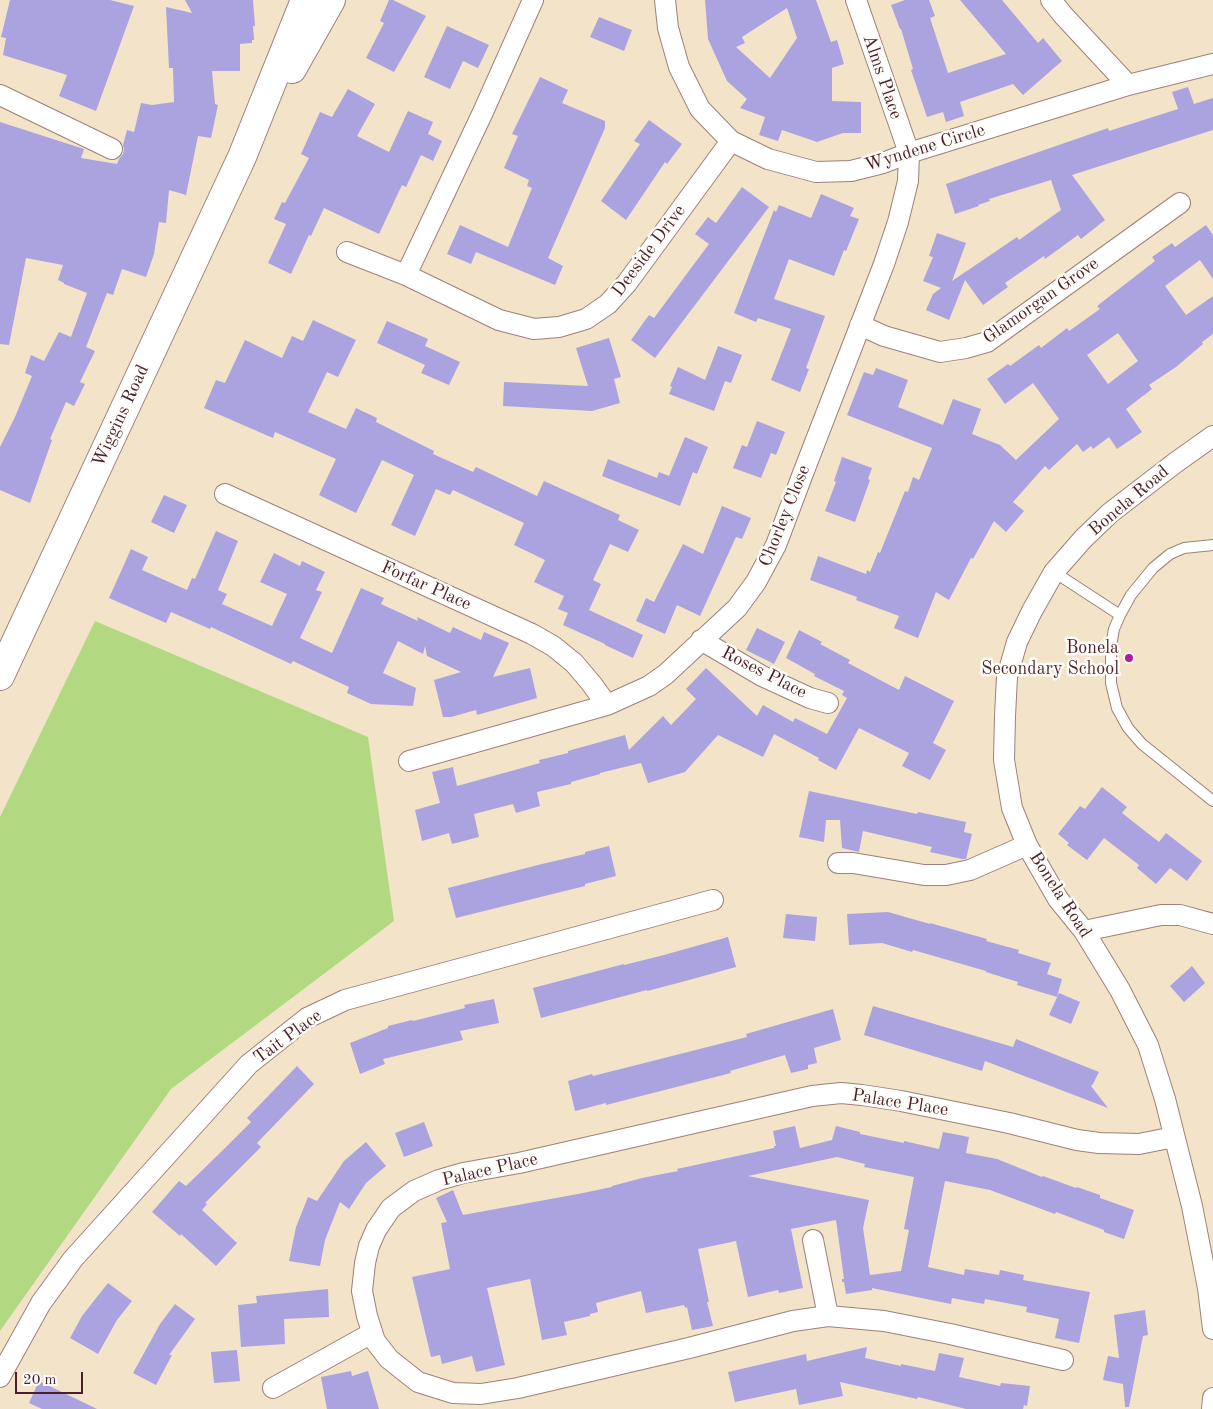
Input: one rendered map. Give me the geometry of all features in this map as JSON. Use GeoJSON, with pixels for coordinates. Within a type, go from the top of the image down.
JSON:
{"type":"FeatureCollection","features":[{"type":"Feature","properties":{"kind":"street","name":"Wiggins Road"},"geometry":{"type":"LineString","coordinates":[[0,676],[242,157],[305,0]]}},
{"type":"Feature","properties":{"kind":"street","name":"Wiggins Road"},"geometry":{"type":"LineString","coordinates":[[242,157],[331,0]]}},
{"type":"Feature","properties":{"kind":"street"},"geometry":{"type":"LineString","coordinates":[[406,275],[483,112],[533,0]]}},
{"type":"Feature","properties":{"kind":"street","name":"Wyndene Circle"},"geometry":{"type":"LineString","coordinates":[[665,0],[668,28],[679,67],[700,109],[731,141],[768,159],[816,172],[851,171],[883,163],[1128,85],[1213,64]]}},
{"type":"Feature","properties":{"kind":"street","name":"Alms Place"},"geometry":{"type":"LineString","coordinates":[[856,0],[909,154]]}},
{"type":"Feature","properties":{"kind":"street"},"geometry":{"type":"LineString","coordinates":[[1051,0],[1128,85]]}},
{"type":"Feature","properties":{"kind":"street"},"geometry":{"type":"LineString","coordinates":[[0,95],[112,149]]}},
{"type":"Feature","properties":{"kind":"street","name":"Deeside Drive"},"geometry":{"type":"LineString","coordinates":[[347,252],[406,275],[499,320],[534,330],[559,327],[586,320],[608,304],[627,283],[731,141]]}},
{"type":"Feature","properties":{"kind":"street","name":"Chorley Close"},"geometry":{"type":"LineString","coordinates":[[409,761],[607,705],[649,686],[666,674],[736,608],[756,582],[776,545],[884,264],[898,222],[908,181],[909,154]]}},
{"type":"Feature","properties":{"kind":"street","name":"Glamorgan Grove"},"geometry":{"type":"LineString","coordinates":[[860,325],[884,336],[940,352],[987,342],[1180,203]]}},
{"type":"Feature","properties":{"kind":"street","name":"Bonela Road"},"geometry":{"type":"LineString","coordinates":[[1213,436],[1110,512],[1054,572],[1017,642],[1007,676],[1004,716],[1004,760],[1012,808],[1027,845],[1058,899],[1084,931],[1120,990],[1148,1044],[1166,1099],[1192,1206],[1208,1288],[1213,1330]]}},
{"type":"Feature","properties":{"kind":"street","name":"Forfar Place"},"geometry":{"type":"LineString","coordinates":[[224,494],[532,634],[553,646],[574,662],[607,705]]}},
{"type":"Feature","properties":{"kind":"street","name":"Roses Place"},"geometry":{"type":"LineString","coordinates":[[701,640],[762,676],[810,698],[828,704]]}},
{"type":"Feature","properties":{"kind":"street"},"geometry":{"type":"LineString","coordinates":[[838,862],[853,862],[924,875],[946,875],[970,870],[1027,845]]}},
{"type":"Feature","properties":{"kind":"street","name":"Tait Place"},"geometry":{"type":"LineString","coordinates":[[0,1377],[40,1303],[73,1259],[249,1064],[307,1018],[345,1000],[713,900]]}},
{"type":"Feature","properties":{"kind":"street"},"geometry":{"type":"LineString","coordinates":[[1084,931],[1161,915],[1180,915],[1213,924]]}},
{"type":"Feature","properties":{"kind":"street","name":"Palace Place"},"geometry":{"type":"LineString","coordinates":[[1063,1360],[884,1321],[828,1316],[793,1321],[518,1388],[480,1394],[453,1392],[418,1382],[389,1359],[376,1342],[366,1316],[362,1291],[365,1262],[376,1230],[391,1208],[405,1197],[439,1180],[463,1173],[518,1163],[812,1096],[841,1093],[901,1101],[1009,1123],[1077,1140],[1099,1143],[1139,1144],[1174,1137]]}},
{"type":"Feature","properties":{"kind":"street"},"geometry":{"type":"LineString","coordinates":[[813,1240],[828,1316]]}},
{"type":"Feature","properties":{"kind":"street"},"geometry":{"type":"LineString","coordinates":[[273,1388],[372,1333]]}},
{"type":"Feature","properties":{"kind":"street"},"geometry":{"type":"LineString","coordinates":[[1212,1409],[1213,1398]]}},
{"type":"Feature","properties":{"kind":"lane"},"geometry":{"type":"LineString","coordinates":[[1213,546],[1184,548],[1170,554],[1153,568],[1131,595],[1120,614],[1114,629],[1111,646],[1111,683],[1117,708],[1128,728],[1142,744],[1213,801]]}},
{"type":"Feature","properties":{"kind":"lane"},"geometry":{"type":"LineString","coordinates":[[1054,572],[1120,614]]}},
{"type":"Feature","properties":{"kind":"green space"},"geometry":{"type":"Polygon","coordinates":[[[95,621],[368,737],[394,921],[171,1089],[0,1331],[0,817],[95,621]]]}},
{"type":"Feature","properties":{"kind":"building"},"geometry":{"type":"Polygon","coordinates":[[[10,0],[110,0],[134,6],[96,111],[59,96],[67,75],[3,55],[6,38],[1,37],[10,0]]]}},
{"type":"Feature","properties":{"kind":"building"},"geometry":{"type":"Polygon","coordinates":[[[185,0],[253,0],[254,40],[252,40],[252,43],[240,44],[240,71],[212,71],[215,104],[218,105],[211,138],[198,136],[186,195],[169,190],[166,223],[159,222],[154,254],[146,277],[122,269],[113,295],[107,293],[86,347],[95,351],[80,382],[85,384],[74,406],[66,402],[50,439],[52,440],[30,503],[0,490],[0,447],[32,376],[25,373],[31,355],[44,361],[59,332],[71,337],[87,293],[58,280],[63,265],[26,258],[9,345],[0,344],[0,122],[84,149],[81,158],[117,164],[123,154],[127,130],[134,132],[141,103],[152,105],[174,102],[173,68],[169,68],[166,7],[192,13],[185,0]]]}},
{"type":"Feature","properties":{"kind":"building"},"geometry":{"type":"Polygon","coordinates":[[[389,0],[393,0],[426,16],[394,72],[366,58],[384,23],[380,21],[389,0]]]}},
{"type":"Feature","properties":{"kind":"building"},"geometry":{"type":"Polygon","coordinates":[[[705,0],[816,0],[831,42],[837,40],[844,64],[832,68],[832,101],[861,102],[861,133],[843,133],[817,142],[782,130],[778,141],[759,135],[765,117],[740,108],[747,99],[727,81],[708,39],[705,0]],[[787,8],[742,37],[745,43],[736,47],[770,78],[797,38],[787,8]]]}},
{"type":"Feature","properties":{"kind":"building"},"geometry":{"type":"Polygon","coordinates":[[[905,0],[929,0],[935,16],[930,18],[948,73],[1006,54],[960,0],[1002,0],[1038,43],[1043,38],[1062,61],[1023,95],[1013,84],[960,102],[964,116],[946,122],[943,112],[927,117],[911,70],[913,69],[901,29],[891,5],[905,0]]]}},
{"type":"Feature","properties":{"kind":"building"},"geometry":{"type":"Polygon","coordinates":[[[599,17],[632,30],[624,51],[590,37],[599,17]]]}},
{"type":"Feature","properties":{"kind":"building"},"geometry":{"type":"Polygon","coordinates":[[[447,26],[489,45],[478,68],[463,61],[450,89],[424,77],[447,26]]]}},
{"type":"Feature","properties":{"kind":"building"},"geometry":{"type":"Polygon","coordinates":[[[540,77],[568,90],[562,103],[605,121],[605,128],[548,258],[563,266],[555,285],[476,252],[471,264],[447,254],[460,225],[508,247],[532,188],[527,186],[529,180],[504,168],[518,136],[512,134],[540,77]]]}},
{"type":"Feature","properties":{"kind":"building"},"geometry":{"type":"Polygon","coordinates":[[[1188,87],[1194,104],[1213,98],[1213,130],[1072,175],[1105,220],[1081,239],[1078,235],[1045,259],[1044,256],[1005,283],[1008,287],[983,305],[965,280],[949,320],[926,310],[933,294],[941,288],[923,281],[933,257],[929,256],[937,233],[966,243],[952,281],[1017,237],[1019,240],[1061,210],[1051,180],[989,199],[990,201],[979,206],[955,214],[946,184],[1108,128],[1109,131],[1178,109],[1172,92],[1188,87]]]}},
{"type":"Feature","properties":{"kind":"building"},"geometry":{"type":"Polygon","coordinates":[[[348,89],[375,104],[357,136],[389,152],[408,111],[433,122],[428,134],[442,141],[433,161],[421,155],[406,187],[402,185],[379,234],[324,208],[291,274],[268,263],[286,224],[274,219],[282,202],[285,203],[309,158],[301,154],[320,112],[332,117],[348,89]]]}},
{"type":"Feature","properties":{"kind":"building"},"geometry":{"type":"Polygon","coordinates":[[[649,120],[682,144],[667,164],[665,162],[626,220],[601,201],[640,144],[634,141],[649,120]]]}},
{"type":"Feature","properties":{"kind":"building"},"geometry":{"type":"Polygon","coordinates":[[[742,187],[769,207],[655,358],[631,340],[649,315],[654,318],[709,244],[695,234],[708,217],[716,223],[742,187]]]}},
{"type":"Feature","properties":{"kind":"building"},"geometry":{"type":"Polygon","coordinates":[[[821,194],[854,208],[850,216],[859,219],[834,276],[789,259],[774,299],[825,316],[806,368],[809,369],[800,392],[771,380],[791,329],[758,318],[756,322],[734,313],[774,210],[776,212],[779,205],[811,218],[821,194]]]}},
{"type":"Feature","properties":{"kind":"building"},"geometry":{"type":"Polygon","coordinates":[[[1206,225],[1213,235],[1213,279],[1200,260],[1165,286],[1186,315],[1213,296],[1213,334],[1176,367],[1149,385],[1152,389],[1126,409],[1142,432],[1117,449],[1109,437],[1093,449],[1091,446],[1083,452],[1077,444],[1049,470],[1045,466],[1013,502],[1024,511],[1006,532],[994,521],[973,559],[971,558],[949,600],[936,592],[918,638],[894,628],[899,616],[856,600],[857,597],[810,580],[818,556],[866,574],[867,570],[870,572],[878,552],[880,553],[905,491],[908,492],[913,477],[919,480],[932,448],[847,415],[864,372],[873,375],[876,368],[908,380],[898,407],[943,425],[953,399],[981,409],[972,434],[1000,445],[1016,460],[1059,419],[1033,383],[1005,404],[987,379],[1008,364],[1010,366],[1039,345],[1041,348],[1067,328],[1069,331],[1100,309],[1097,306],[1155,261],[1152,257],[1172,243],[1175,247],[1206,225]],[[1118,333],[1087,355],[1108,384],[1138,361],[1118,333]]]}},
{"type":"Feature","properties":{"kind":"building"},"geometry":{"type":"Polygon","coordinates":[[[313,320],[356,340],[338,377],[327,372],[308,412],[346,429],[356,408],[377,418],[376,422],[434,451],[433,454],[473,472],[476,467],[537,496],[544,481],[620,515],[618,520],[639,530],[628,552],[610,544],[593,580],[601,584],[589,610],[643,635],[633,658],[563,625],[568,613],[558,609],[564,596],[534,582],[545,560],[514,545],[524,523],[453,490],[450,495],[436,489],[415,536],[391,525],[414,475],[382,460],[356,513],[319,495],[336,459],[275,432],[273,438],[204,408],[216,380],[225,383],[245,340],[282,358],[292,336],[303,341],[313,320]]]}},
{"type":"Feature","properties":{"kind":"building"},"geometry":{"type":"Polygon","coordinates":[[[387,321],[428,339],[425,346],[460,362],[449,385],[421,373],[425,365],[377,343],[387,321]]]}},
{"type":"Feature","properties":{"kind":"building"},"geometry":{"type":"Polygon","coordinates":[[[609,338],[621,377],[614,379],[620,403],[592,411],[503,406],[504,382],[588,386],[576,348],[609,338]]]}},
{"type":"Feature","properties":{"kind":"building"},"geometry":{"type":"Polygon","coordinates":[[[718,346],[742,355],[731,383],[725,381],[714,411],[669,394],[672,387],[670,386],[678,367],[705,380],[718,346]]]}},
{"type":"Feature","properties":{"kind":"building"},"geometry":{"type":"Polygon","coordinates":[[[757,421],[785,432],[776,455],[771,453],[761,478],[733,468],[742,445],[747,447],[757,421]]]}},
{"type":"Feature","properties":{"kind":"building"},"geometry":{"type":"Polygon","coordinates":[[[685,437],[708,447],[697,474],[693,472],[680,506],[602,476],[608,459],[657,478],[659,472],[669,476],[685,437]]]}},
{"type":"Feature","properties":{"kind":"building"},"geometry":{"type":"Polygon","coordinates":[[[842,457],[872,468],[868,479],[870,480],[855,522],[825,511],[836,482],[834,481],[842,457]]]}},
{"type":"Feature","properties":{"kind":"building"},"geometry":{"type":"Polygon","coordinates":[[[164,495],[187,505],[174,533],[151,522],[164,495]]]}},
{"type":"Feature","properties":{"kind":"building"},"geometry":{"type":"Polygon","coordinates":[[[722,506],[751,518],[742,539],[736,537],[700,616],[677,605],[665,634],[636,621],[646,598],[654,602],[683,544],[703,554],[722,506]]]}},
{"type":"Feature","properties":{"kind":"building"},"geometry":{"type":"Polygon","coordinates":[[[216,531],[238,541],[218,590],[227,594],[222,604],[272,626],[287,594],[260,582],[274,553],[300,566],[302,561],[325,572],[316,590],[322,592],[300,638],[332,653],[361,588],[384,598],[381,604],[418,621],[417,617],[450,633],[453,627],[481,640],[484,632],[509,643],[493,677],[530,668],[537,698],[477,715],[476,710],[451,717],[443,717],[434,680],[461,672],[427,656],[425,646],[423,654],[398,641],[383,673],[416,688],[413,706],[371,704],[347,693],[349,687],[293,661],[291,664],[211,627],[210,629],[171,612],[166,623],[109,598],[131,549],[148,557],[142,570],[187,590],[192,578],[195,579],[216,531]]]}},
{"type":"Feature","properties":{"kind":"building"},"geometry":{"type":"Polygon","coordinates":[[[757,628],[785,642],[774,664],[746,650],[757,628]]]}},
{"type":"Feature","properties":{"kind":"building"},"geometry":{"type":"Polygon","coordinates":[[[799,630],[850,660],[848,663],[899,690],[905,676],[954,701],[933,743],[946,750],[930,780],[902,766],[909,753],[859,728],[836,770],[818,760],[819,758],[774,734],[763,757],[718,735],[685,772],[648,783],[641,763],[600,773],[571,782],[571,784],[537,792],[540,806],[516,813],[513,804],[474,814],[479,837],[452,844],[449,833],[422,841],[415,810],[440,803],[432,772],[453,767],[457,786],[540,763],[539,760],[625,735],[629,750],[663,716],[671,725],[696,699],[686,689],[706,668],[757,716],[763,705],[793,722],[795,718],[827,734],[847,698],[842,695],[844,691],[814,676],[815,674],[786,658],[799,630]]]}},
{"type":"Feature","properties":{"kind":"building"},"geometry":{"type":"Polygon","coordinates":[[[1102,787],[1127,807],[1122,813],[1159,842],[1166,833],[1202,861],[1187,881],[1170,868],[1156,884],[1137,868],[1139,865],[1104,838],[1087,860],[1067,845],[1069,843],[1058,834],[1080,806],[1085,809],[1102,787]]]}},
{"type":"Feature","properties":{"kind":"building"},"geometry":{"type":"Polygon","coordinates":[[[809,791],[917,814],[918,812],[966,822],[964,832],[972,834],[966,859],[930,852],[932,847],[863,831],[859,852],[842,848],[840,820],[826,820],[824,842],[799,837],[809,791]]]}},
{"type":"Feature","properties":{"kind":"building"},"geometry":{"type":"Polygon","coordinates":[[[609,846],[616,876],[585,884],[585,886],[456,918],[448,888],[585,854],[585,852],[609,846]]]}},
{"type":"Feature","properties":{"kind":"building"},"geometry":{"type":"Polygon","coordinates":[[[888,912],[987,939],[986,941],[1019,950],[1018,953],[1051,963],[1047,974],[1062,979],[1057,997],[1017,985],[1018,982],[986,971],[913,950],[912,952],[882,943],[849,945],[847,914],[888,912]]]}},
{"type":"Feature","properties":{"kind":"building"},"geometry":{"type":"Polygon","coordinates":[[[786,914],[817,917],[815,941],[783,938],[786,914]]]}},
{"type":"Feature","properties":{"kind":"building"},"geometry":{"type":"Polygon","coordinates":[[[728,937],[736,967],[541,1018],[533,988],[728,937]]]}},
{"type":"Feature","properties":{"kind":"building"},"geometry":{"type":"Polygon","coordinates":[[[1192,966],[1205,983],[1184,1002],[1170,986],[1192,966]]]}},
{"type":"Feature","properties":{"kind":"building"},"geometry":{"type":"Polygon","coordinates":[[[1059,993],[1080,1002],[1071,1024],[1049,1015],[1059,993]]]}},
{"type":"Feature","properties":{"kind":"building"},"geometry":{"type":"Polygon","coordinates":[[[494,999],[499,1023],[460,1031],[463,1040],[383,1059],[385,1064],[360,1074],[350,1043],[388,1028],[388,1026],[465,1008],[464,1005],[494,999]]]}},
{"type":"Feature","properties":{"kind":"building"},"geometry":{"type":"Polygon","coordinates":[[[873,1006],[1013,1047],[1016,1039],[1099,1072],[1091,1086],[1108,1108],[985,1061],[982,1071],[864,1035],[873,1006]]]}},
{"type":"Feature","properties":{"kind":"building"},"geometry":{"type":"Polygon","coordinates":[[[833,1009],[841,1040],[814,1048],[817,1063],[808,1065],[808,1069],[791,1073],[785,1055],[730,1071],[731,1073],[606,1105],[606,1103],[575,1111],[568,1081],[747,1037],[746,1034],[833,1009]]]}},
{"type":"Feature","properties":{"kind":"building"},"geometry":{"type":"Polygon","coordinates":[[[297,1066],[314,1084],[257,1143],[261,1147],[205,1203],[207,1204],[202,1210],[237,1243],[216,1266],[181,1234],[180,1236],[152,1212],[179,1181],[186,1186],[251,1122],[247,1118],[297,1066]]]}},
{"type":"Feature","properties":{"kind":"building"},"geometry":{"type":"Polygon","coordinates":[[[424,1122],[433,1146],[404,1157],[395,1133],[424,1122]]]}},
{"type":"Feature","properties":{"kind":"building"},"geometry":{"type":"Polygon","coordinates":[[[795,1126],[800,1148],[832,1140],[836,1126],[860,1132],[860,1134],[939,1149],[943,1132],[969,1137],[966,1153],[997,1159],[1042,1177],[1100,1195],[1100,1198],[1134,1210],[1124,1239],[1056,1212],[1055,1214],[990,1190],[945,1181],[928,1267],[964,1275],[965,1269],[999,1275],[1000,1270],[1024,1275],[1023,1280],[1090,1292],[1079,1343],[1055,1338],[1059,1319],[1026,1312],[1027,1307],[985,1299],[984,1304],[952,1298],[951,1304],[872,1288],[872,1290],[846,1294],[844,1282],[842,1282],[842,1279],[844,1279],[836,1220],[791,1229],[803,1288],[779,1293],[778,1290],[748,1297],[736,1241],[698,1249],[713,1326],[692,1330],[687,1307],[685,1308],[684,1305],[646,1313],[641,1291],[596,1303],[598,1312],[590,1314],[590,1316],[564,1322],[567,1335],[542,1340],[530,1279],[487,1288],[505,1365],[476,1372],[472,1356],[442,1364],[440,1355],[431,1357],[412,1277],[450,1269],[441,1223],[447,1222],[436,1198],[453,1190],[463,1215],[578,1194],[678,1171],[677,1169],[774,1148],[776,1146],[773,1131],[795,1126]],[[837,1157],[748,1176],[869,1200],[863,1228],[870,1275],[901,1271],[909,1230],[904,1229],[914,1177],[864,1167],[865,1164],[837,1157]]]}},
{"type":"Feature","properties":{"kind":"building"},"geometry":{"type":"Polygon","coordinates":[[[366,1142],[386,1166],[366,1183],[349,1209],[340,1202],[325,1240],[320,1266],[289,1261],[296,1227],[308,1197],[317,1201],[344,1161],[366,1142]]]}},
{"type":"Feature","properties":{"kind":"building"},"geometry":{"type":"Polygon","coordinates":[[[108,1283],[132,1301],[117,1320],[98,1354],[70,1338],[82,1316],[108,1283]]]}},
{"type":"Feature","properties":{"kind":"building"},"geometry":{"type":"Polygon","coordinates":[[[328,1289],[329,1317],[284,1319],[285,1344],[241,1347],[238,1305],[257,1303],[256,1296],[328,1289]]]}},
{"type":"Feature","properties":{"kind":"building"},"geometry":{"type":"Polygon","coordinates":[[[175,1304],[195,1319],[169,1355],[172,1355],[156,1385],[133,1373],[160,1324],[175,1304]]]}},
{"type":"Feature","properties":{"kind":"building"},"geometry":{"type":"Polygon","coordinates":[[[1145,1310],[1148,1335],[1143,1336],[1129,1407],[1125,1407],[1123,1384],[1103,1380],[1108,1356],[1119,1358],[1114,1315],[1145,1310]]]}},
{"type":"Feature","properties":{"kind":"building"},"geometry":{"type":"Polygon","coordinates":[[[867,1347],[865,1358],[935,1371],[939,1353],[964,1358],[959,1377],[1000,1386],[1001,1383],[1030,1386],[1027,1406],[1024,1405],[1023,1409],[966,1409],[918,1397],[917,1399],[840,1382],[843,1396],[799,1405],[796,1389],[735,1402],[728,1372],[806,1354],[807,1361],[867,1347]]]}},
{"type":"Feature","properties":{"kind":"building"},"geometry":{"type":"Polygon","coordinates":[[[237,1350],[240,1381],[214,1383],[211,1352],[237,1350]]]}},
{"type":"Feature","properties":{"kind":"building"},"geometry":{"type":"Polygon","coordinates":[[[351,1371],[352,1376],[368,1371],[379,1409],[327,1409],[321,1377],[351,1371]]]}},
{"type":"Feature","properties":{"kind":"building"},"geometry":{"type":"Polygon","coordinates":[[[39,1381],[97,1409],[42,1409],[29,1403],[39,1381]]]}},
{"type":"Feature","properties":{"kind":"place","name":"Bonela Secondary School"},"geometry":{"type":"Point","coordinates":[1129,658]}}]}
